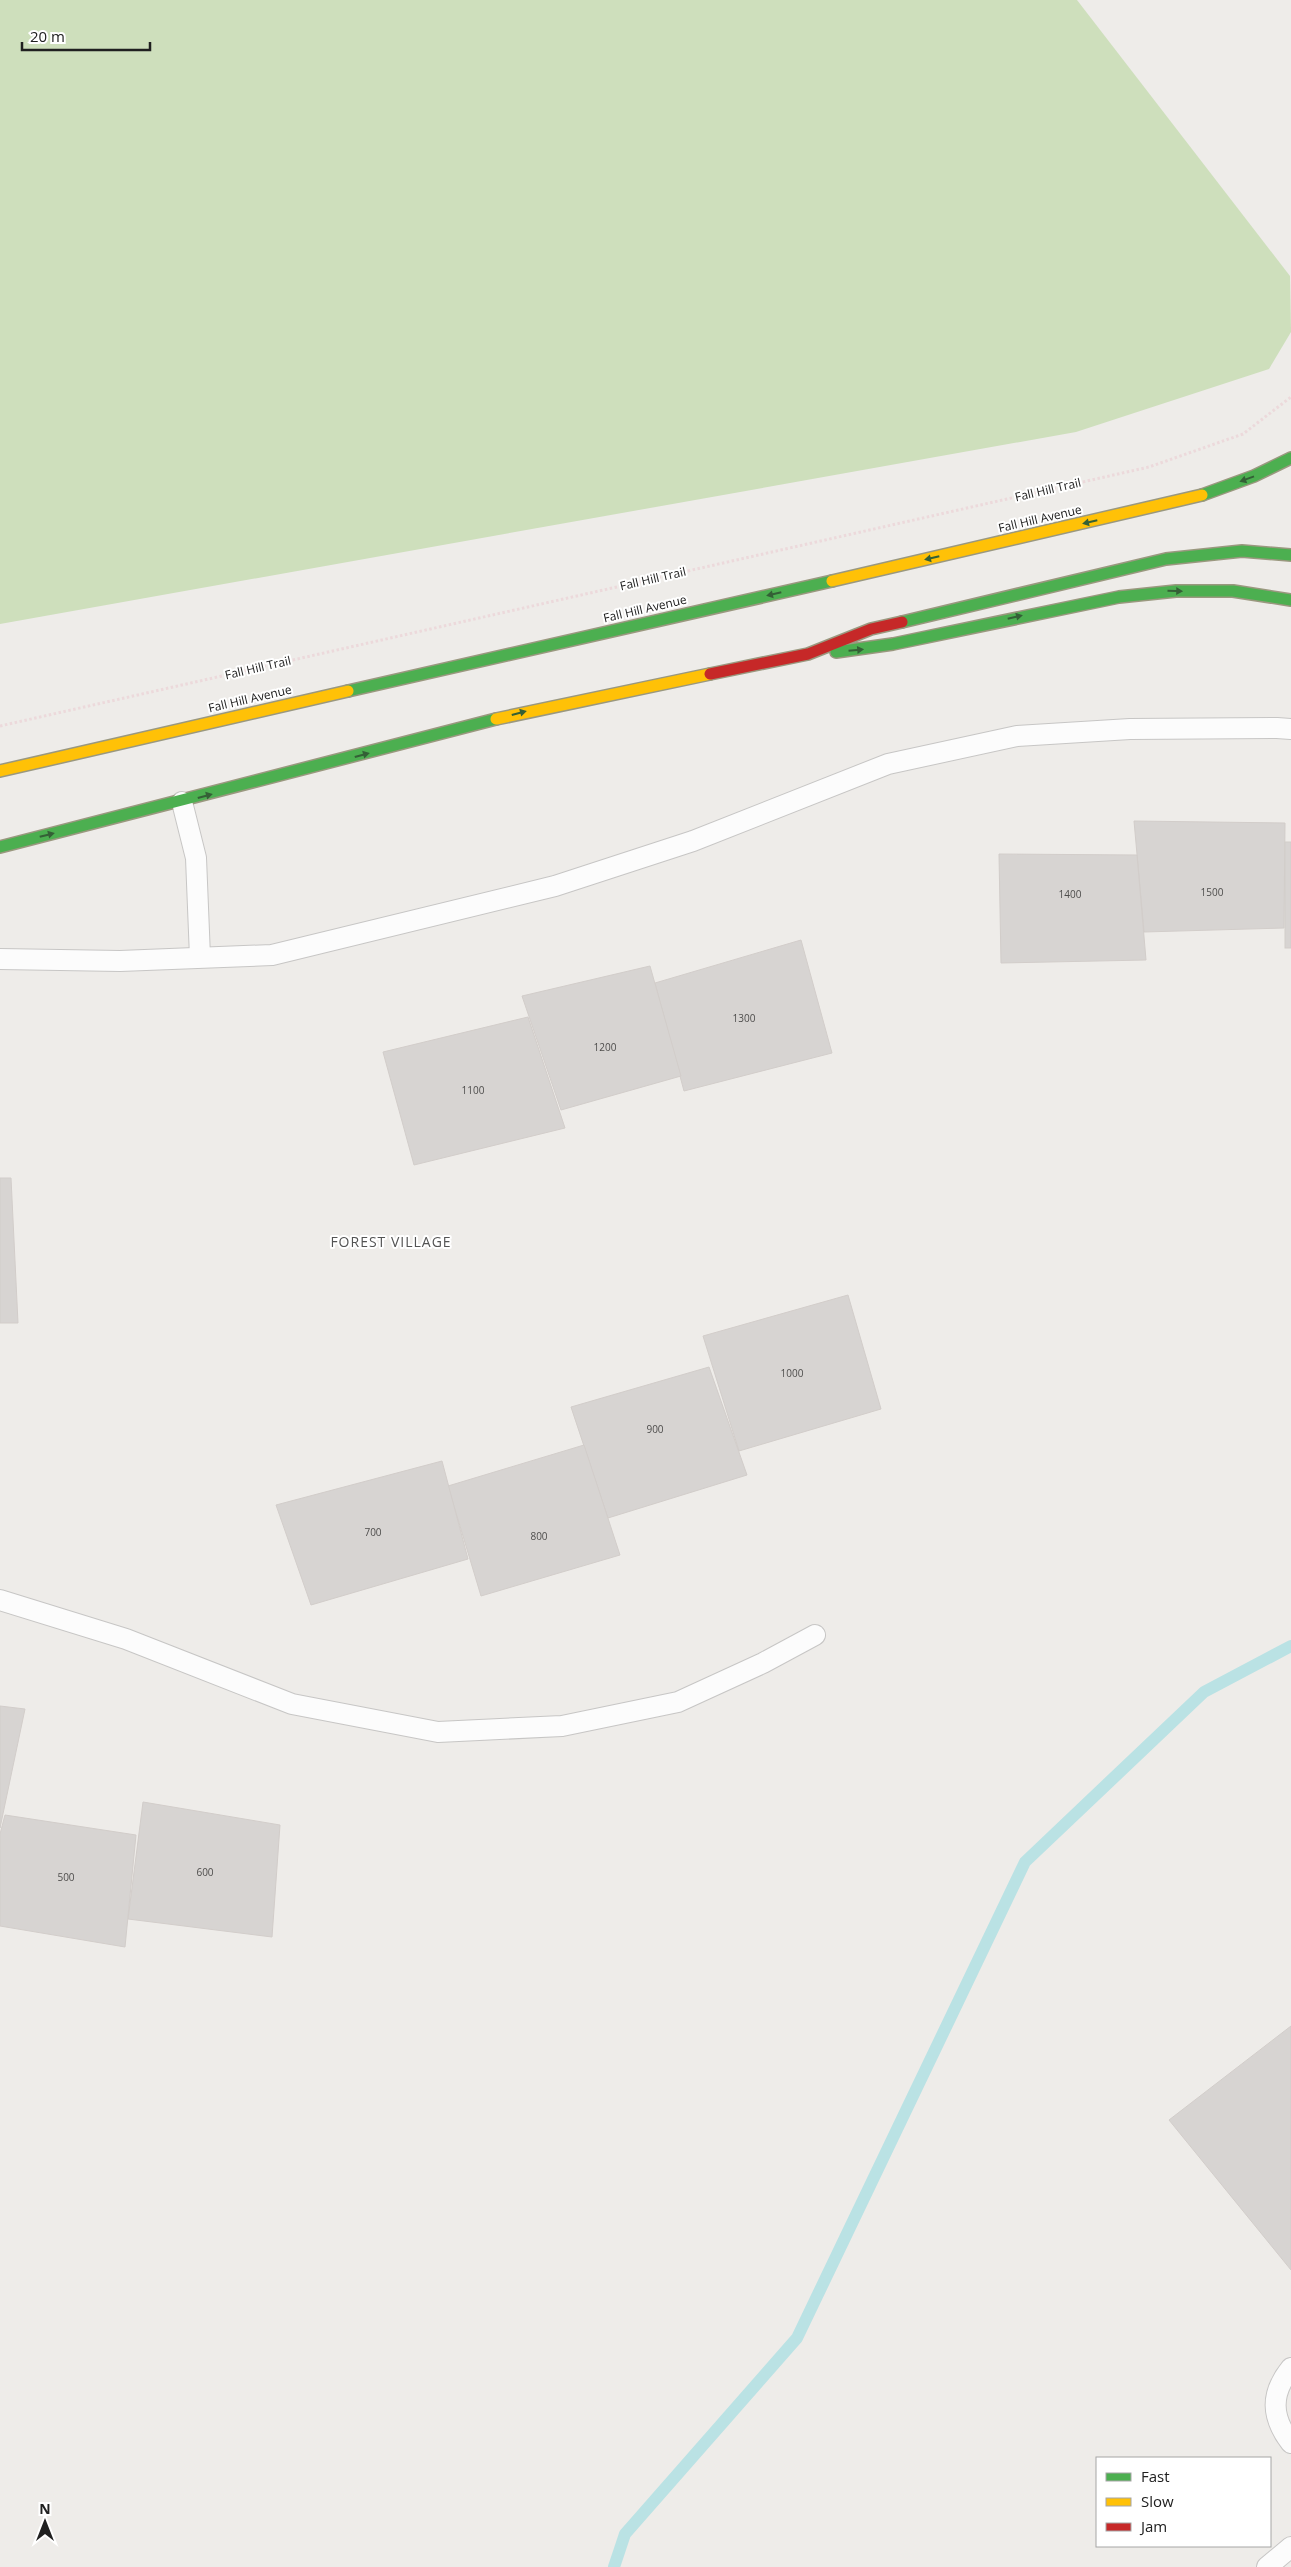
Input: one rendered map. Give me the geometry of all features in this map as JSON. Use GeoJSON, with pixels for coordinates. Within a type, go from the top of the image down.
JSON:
{"type":"FeatureCollection","features":[{"type":"Feature","properties":{"kind":"main road","name":"Fall Hill Avenue"},"geometry":{"type":"LineString","coordinates":[[0,771],[1190,499],[1254,476],[1291,458]]}},
{"type":"Feature","properties":{"kind":"main road"},"geometry":{"type":"LineString","coordinates":[[808,654],[871,629],[1166,559],[1242,551],[1291,555]]}},
{"type":"Feature","properties":{"kind":"main road"},"geometry":{"type":"LineString","coordinates":[[0,847],[182,802],[527,711],[808,654],[880,648],[1053,608],[1168,590],[1261,593],[1291,600]]}},
{"type":"Feature","properties":{"kind":"lane"},"geometry":{"type":"LineString","coordinates":[[0,959],[120,961],[272,955],[555,886],[693,841],[888,764],[1018,736],[1130,729],[1277,728],[1291,730]]}},
{"type":"Feature","properties":{"kind":"lane"},"geometry":{"type":"LineString","coordinates":[[182,802],[196,858],[200,957]]}},
{"type":"Feature","properties":{"kind":"lane"},"geometry":{"type":"LineString","coordinates":[[0,1600],[126,1639],[292,1704],[438,1732],[562,1726],[678,1702],[763,1663],[815,1635]]}},
{"type":"Feature","properties":{"kind":"lane"},"geometry":{"type":"LineString","coordinates":[[1291,2368],[1280,2382],[1274,2408],[1282,2431],[1291,2444]]}},
{"type":"Feature","properties":{"kind":"lane"},"geometry":{"type":"LineString","coordinates":[[1267,2567],[1291,2547]]}},
{"type":"Feature","properties":{"kind":"path","name":"Fall Hill Trail"},"geometry":{"type":"LineString","coordinates":[[0,726],[1149,467],[1243,434],[1291,397]]}},
{"type":"Feature","properties":{"kind":"green space"},"geometry":{"type":"Polygon","coordinates":[[[0,0],[1077,0],[1290,276],[1291,332],[1269,369],[1076,432],[0,624],[0,0]]]}},
{"type":"Feature","properties":{"kind":"building"},"geometry":{"type":"Polygon","coordinates":[[[1134,821],[1285,823],[1284,928],[1144,932],[1134,821]]]}},
{"type":"Feature","properties":{"kind":"building"},"geometry":{"type":"Polygon","coordinates":[[[1285,842],[1291,842],[1291,948],[1285,948],[1285,842]]]}},
{"type":"Feature","properties":{"kind":"building"},"geometry":{"type":"Polygon","coordinates":[[[999,854],[1137,855],[1146,960],[1001,963],[999,854]]]}},
{"type":"Feature","properties":{"kind":"building"},"geometry":{"type":"Polygon","coordinates":[[[801,940],[832,1053],[684,1091],[655,983],[801,940]]]}},
{"type":"Feature","properties":{"kind":"building"},"geometry":{"type":"Polygon","coordinates":[[[650,966],[681,1076],[561,1110],[522,996],[650,966]]]}},
{"type":"Feature","properties":{"kind":"building"},"geometry":{"type":"Polygon","coordinates":[[[528,1017],[565,1128],[414,1165],[383,1052],[528,1017]]]}},
{"type":"Feature","properties":{"kind":"building"},"geometry":{"type":"Polygon","coordinates":[[[0,1178],[11,1178],[18,1323],[0,1323],[0,1178]]]}},
{"type":"Feature","properties":{"kind":"building"},"geometry":{"type":"Polygon","coordinates":[[[848,1295],[881,1409],[739,1451],[703,1336],[848,1295]]]}},
{"type":"Feature","properties":{"kind":"building"},"geometry":{"type":"Polygon","coordinates":[[[709,1367],[747,1475],[608,1518],[571,1407],[709,1367]]]}},
{"type":"Feature","properties":{"kind":"building"},"geometry":{"type":"Polygon","coordinates":[[[584,1445],[620,1555],[481,1596],[448,1486],[584,1445]]]}},
{"type":"Feature","properties":{"kind":"building"},"geometry":{"type":"Polygon","coordinates":[[[442,1461],[468,1559],[311,1605],[276,1505],[442,1461]]]}},
{"type":"Feature","properties":{"kind":"building"},"geometry":{"type":"Polygon","coordinates":[[[0,1706],[25,1709],[0,1828],[0,1706]]]}},
{"type":"Feature","properties":{"kind":"building"},"geometry":{"type":"Polygon","coordinates":[[[143,1802],[280,1825],[272,1937],[128,1919],[143,1802]]]}},
{"type":"Feature","properties":{"kind":"building"},"geometry":{"type":"Polygon","coordinates":[[[5,1815],[136,1835],[125,1947],[0,1926],[0,1834],[5,1815]]]}},
{"type":"Feature","properties":{"kind":"building"},"geometry":{"type":"Polygon","coordinates":[[[1291,2026],[1291,2270],[1169,2120],[1291,2026]]]}},
{"type":"Feature","properties":{"kind":"waterway"},"geometry":{"type":"LineString","coordinates":[[614,2567],[625,2534],[797,2338],[1025,1862],[1204,1692],[1291,1646]]}},
{"type":"Feature","properties":{"kind":"traffic: fast"},"geometry":{"type":"LineString","coordinates":[[1202,495],[1254,476],[1291,458]]}},
{"type":"Feature","properties":{"kind":"traffic: fast"},"geometry":{"type":"LineString","coordinates":[[902,622],[1166,559],[1242,551],[1291,555]]}},
{"type":"Feature","properties":{"kind":"traffic: fast"},"geometry":{"type":"LineString","coordinates":[[348,691],[832,581]]}},
{"type":"Feature","properties":{"kind":"traffic: fast"},"geometry":{"type":"LineString","coordinates":[[836,652],[893,644],[1119,597],[1176,591],[1233,591],[1291,600]]}},
{"type":"Feature","properties":{"kind":"traffic: fast"},"geometry":{"type":"LineString","coordinates":[[0,847],[496,719]]}},
{"type":"Feature","properties":{"kind":"traffic: slow"},"geometry":{"type":"LineString","coordinates":[[832,581],[1202,495]]}},
{"type":"Feature","properties":{"kind":"traffic: slow"},"geometry":{"type":"LineString","coordinates":[[496,719],[710,674]]}},
{"type":"Feature","properties":{"kind":"traffic: slow"},"geometry":{"type":"LineString","coordinates":[[0,771],[348,691]]}},
{"type":"Feature","properties":{"kind":"traffic: jam"},"geometry":{"type":"LineString","coordinates":[[710,674],[808,654],[871,629],[902,622]]}},
{"type":"Feature","properties":{"kind":"district","name":"FOREST VILLAGE"},"geometry":{"type":"Point","coordinates":[391,1242]}}]}
